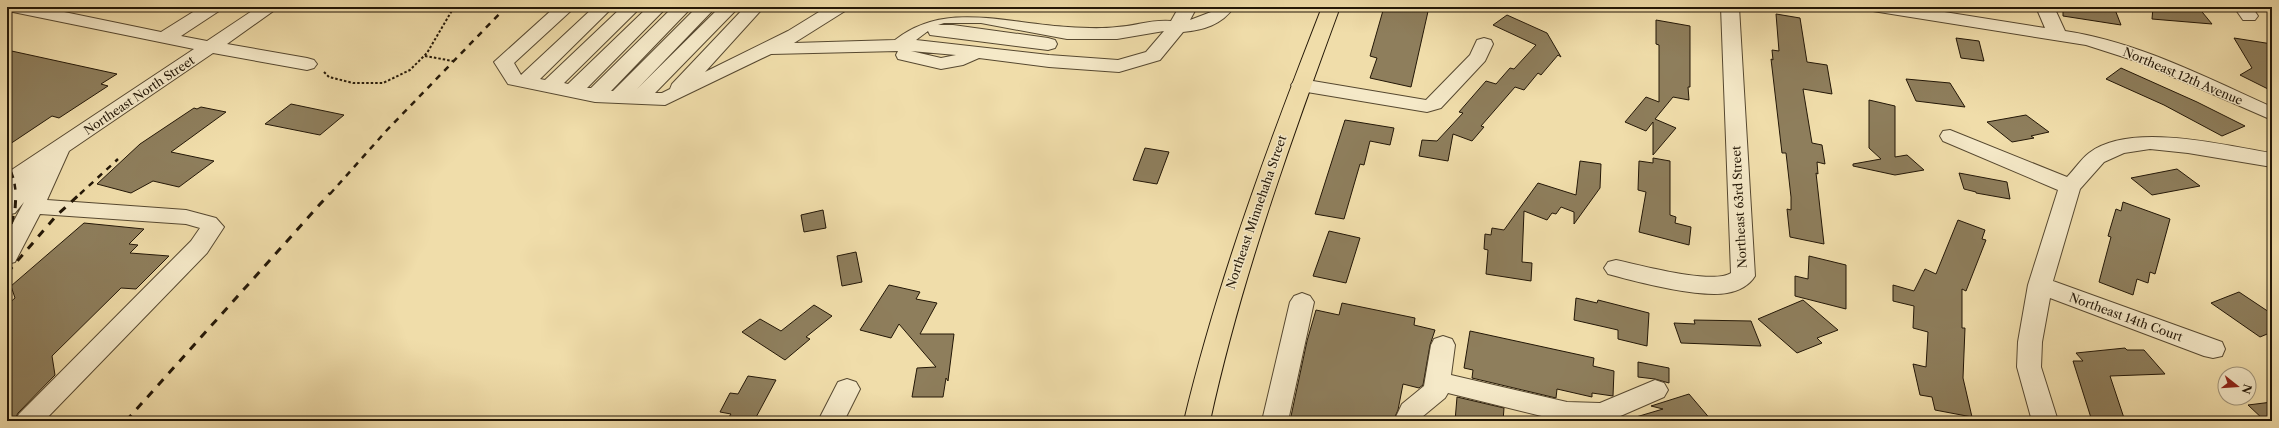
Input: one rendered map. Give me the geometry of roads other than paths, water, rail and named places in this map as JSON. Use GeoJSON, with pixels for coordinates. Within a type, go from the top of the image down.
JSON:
{"type":"FeatureCollection","features":[{"type":"Feature","properties":{"kind":"main road","name":"Northeast Minnehaha Street"},"geometry":{"type":"LineString","coordinates":[[1197,421],[1216,335],[1236,268],[1301,85],[1331,7]]}},
{"type":"Feature","properties":{"kind":"street"},"geometry":{"type":"LineString","coordinates":[[13,7],[313,67]]}},
{"type":"Feature","properties":{"kind":"street"},"geometry":{"type":"LineString","coordinates":[[164,38],[210,7]]}},
{"type":"Feature","properties":{"kind":"street","name":"Northeast North Street"},"geometry":{"type":"LineString","coordinates":[[7,183],[270,7]]}},
{"type":"Feature","properties":{"kind":"street"},"geometry":{"type":"LineString","coordinates":[[566,7],[504,62],[515,80],[595,96],[665,99],[795,35],[839,7]]}},
{"type":"Feature","properties":{"kind":"street"},"geometry":{"type":"LineString","coordinates":[[525,82],[604,7]]}},
{"type":"Feature","properties":{"kind":"street"},"geometry":{"type":"LineString","coordinates":[[550,87],[632,7]]}},
{"type":"Feature","properties":{"kind":"street"},"geometry":{"type":"LineString","coordinates":[[572,91],[658,7]]}},
{"type":"Feature","properties":{"kind":"street"},"geometry":{"type":"LineString","coordinates":[[595,96],[683,7]]}},
{"type":"Feature","properties":{"kind":"street"},"geometry":{"type":"LineString","coordinates":[[618,97],[707,7]]}},
{"type":"Feature","properties":{"kind":"street"},"geometry":{"type":"LineString","coordinates":[[639,98],[730,7]]}},
{"type":"Feature","properties":{"kind":"street"},"geometry":{"type":"LineString","coordinates":[[673,95],[691,73],[755,7]]}},
{"type":"Feature","properties":{"kind":"street"},"geometry":{"type":"LineString","coordinates":[[766,49],[902,44],[1049,61],[1119,66],[1153,56],[1178,27],[1188,7]]}},
{"type":"Feature","properties":{"kind":"street"},"geometry":{"type":"LineString","coordinates":[[902,44],[934,12],[981,18],[1067,33],[1117,33],[1158,25],[1178,27],[1198,25],[1217,16],[1225,7]]}},
{"type":"Feature","properties":{"kind":"street","name":"Northeast 63rd Street"},"geometry":{"type":"LineString","coordinates":[[1616,268],[1707,285],[1725,285],[1735,282],[1743,276],[1730,7]]}},
{"type":"Feature","properties":{"kind":"street","name":"Northeast 12th Avenue"},"geometry":{"type":"LineString","coordinates":[[1879,7],[2089,40],[2146,58],[2272,114]]}},
{"type":"Feature","properties":{"kind":"street"},"geometry":{"type":"LineString","coordinates":[[2045,7],[2057,34]]}},
{"type":"Feature","properties":{"kind":"street"},"geometry":{"type":"LineString","coordinates":[[914,31],[953,31],[1142,59]]}},
{"type":"Feature","properties":{"kind":"street"},"geometry":{"type":"LineString","coordinates":[[1301,85],[1427,106],[1434,104],[1478,57],[1484,44]]}},
{"type":"Feature","properties":{"kind":"street"},"geometry":{"type":"LineString","coordinates":[[873,45],[888,51],[945,64],[959,62],[977,52]]}},
{"type":"Feature","properties":{"kind":"street"},"geometry":{"type":"LineString","coordinates":[[1950,136],[2070,187]]}},
{"type":"Feature","properties":{"kind":"street"},"geometry":{"type":"LineString","coordinates":[[2045,421],[2029,367],[2030,342],[2040,285],[2070,187],[2097,157],[2120,147],[2150,143],[2188,146],[2272,160]]}},
{"type":"Feature","properties":{"kind":"street"},"geometry":{"type":"LineString","coordinates":[[7,256],[54,164],[54,152]]}},
{"type":"Feature","properties":{"kind":"street"},"geometry":{"type":"LineString","coordinates":[[7,208],[54,152]]}},
{"type":"Feature","properties":{"kind":"street"},"geometry":{"type":"LineString","coordinates":[[28,421],[198,247],[213,227],[208,223],[186,217],[33,206]]}},
{"type":"Feature","properties":{"kind":"street","name":"Northeast 14th Court"},"geometry":{"type":"LineString","coordinates":[[2040,285],[2213,349]]}},
{"type":"Feature","properties":{"kind":"street"},"geometry":{"type":"LineString","coordinates":[[1275,421],[1302,302]]}},
{"type":"Feature","properties":{"kind":"street"},"geometry":{"type":"LineString","coordinates":[[1408,421],[1411,411],[1436,390],[1443,345]]}},
{"type":"Feature","properties":{"kind":"street"},"geometry":{"type":"LineString","coordinates":[[1437,382],[1567,412],[1602,413],[1655,390]]}},
{"type":"Feature","properties":{"kind":"street"},"geometry":{"type":"LineString","coordinates":[[830,421],[847,389]]}},
{"type":"Feature","properties":{"kind":"railway"},"geometry":{"type":"LineString","coordinates":[[330,194],[387,130],[506,7]]}},
{"type":"Feature","properties":{"kind":"railway"},"geometry":{"type":"LineString","coordinates":[[80,194],[118,159]]}},
{"type":"Feature","properties":{"kind":"railway"},"geometry":{"type":"LineString","coordinates":[[7,161],[14,180],[16,194]]}},
{"type":"Feature","properties":{"kind":"railway"},"geometry":{"type":"LineString","coordinates":[[7,273],[56,216],[81,193]]}},
{"type":"Feature","properties":{"kind":"railway"},"geometry":{"type":"LineString","coordinates":[[126,421],[330,193]]}},
{"type":"Feature","properties":{"kind":"railway"},"geometry":{"type":"LineString","coordinates":[[7,239],[15,210],[16,194]]}}]}
